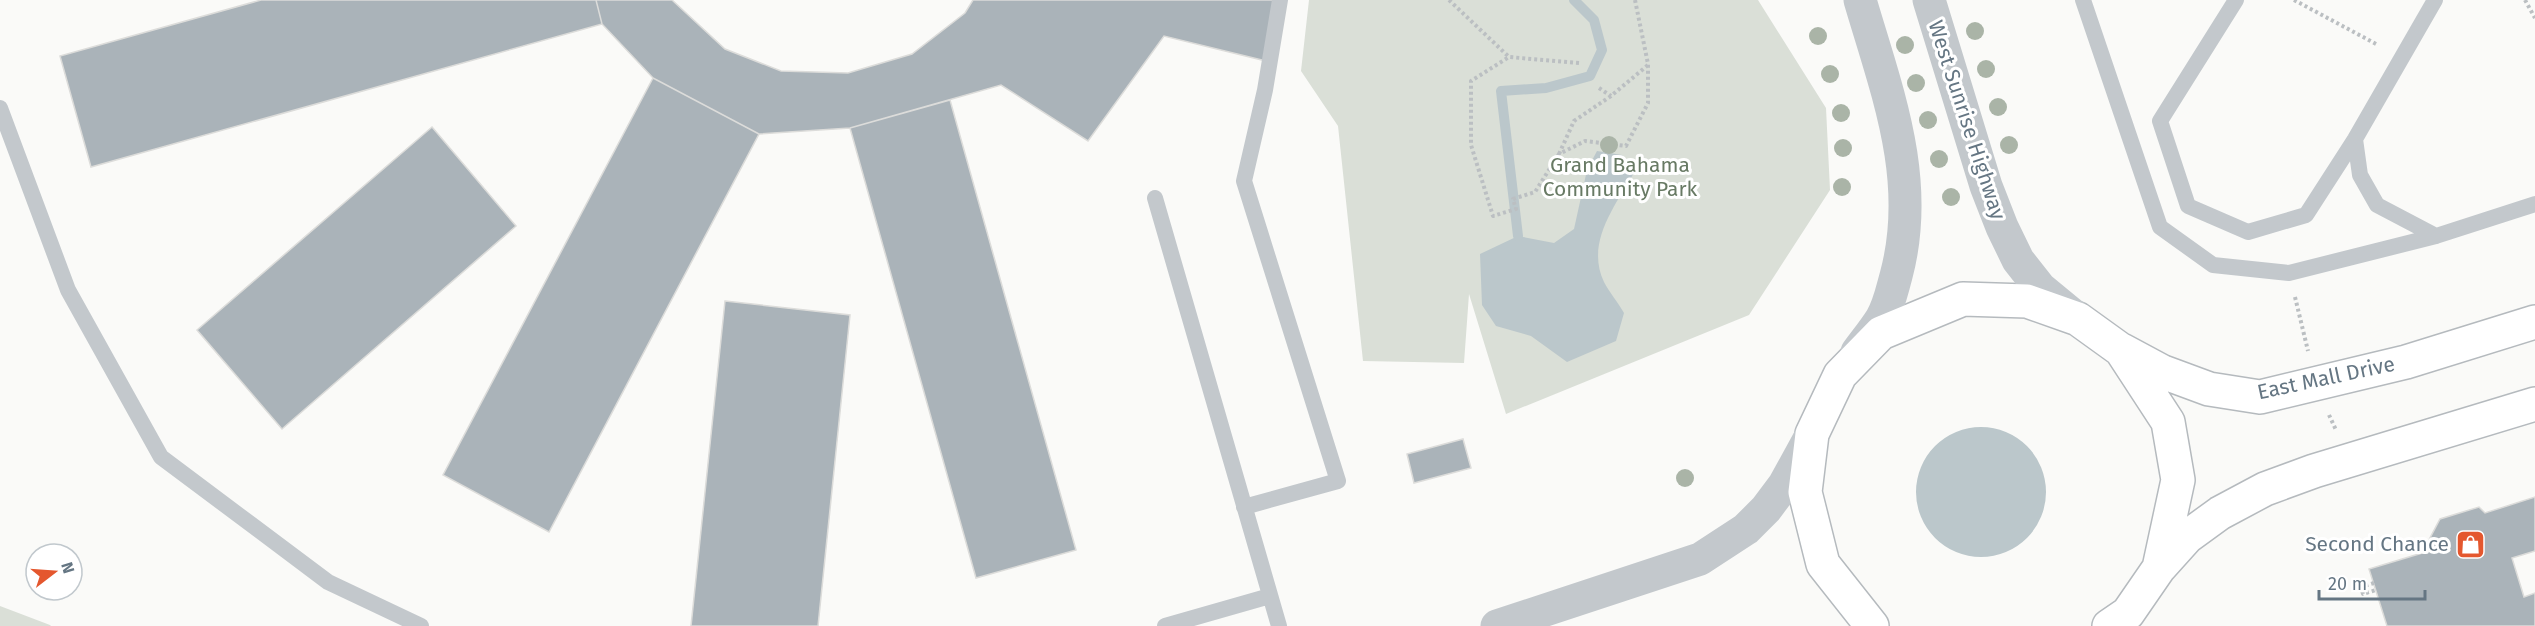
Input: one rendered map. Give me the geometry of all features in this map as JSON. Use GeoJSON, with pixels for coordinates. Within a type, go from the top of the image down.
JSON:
{"type":"FeatureCollection","features":[{"type":"Feature","properties":{"kind":"main road"},"geometry":{"type":"LineString","coordinates":[[1872,626],[1823,564],[1805,492],[1812,434],[1840,375],[1881,333],[1963,299],[2027,301],[2078,319],[2121,350],[2168,422],[2178,480],[2159,568]]}},
{"type":"Feature","properties":{"kind":"main road","name":"East Mall Drive"},"geometry":{"type":"LineString","coordinates":[[2121,350],[2163,372],[2209,389],[2260,397],[2406,362],[2535,321]]}},
{"type":"Feature","properties":{"kind":"main road"},"geometry":{"type":"LineString","coordinates":[[2122,622],[2159,568],[2187,537],[2220,513],[2265,489],[2349,460],[2535,404]]}},
{"type":"Feature","properties":{"kind":"street"},"geometry":{"type":"LineString","coordinates":[[1840,375],[1882,318],[1899,264],[1905,227],[1903,154],[1860,0]]}},
{"type":"Feature","properties":{"kind":"street","name":"West Sunrise Highway"},"geometry":{"type":"LineString","coordinates":[[1929,0],[1976,155],[2002,227],[2018,260],[2040,288],[2078,319]]}},
{"type":"Feature","properties":{"kind":"street"},"geometry":{"type":"LineString","coordinates":[[1497,626],[1700,559],[1746,529],[1766,509],[1784,485],[1812,434]]}},
{"type":"Feature","properties":{"kind":"lane"},"geometry":{"type":"LineString","coordinates":[[1244,507],[1338,480],[1244,181],[1265,90],[1280,0]]}},
{"type":"Feature","properties":{"kind":"lane"},"geometry":{"type":"LineString","coordinates":[[2083,0],[2160,227],[2214,265],[2289,273],[2436,236],[2535,204]]}},
{"type":"Feature","properties":{"kind":"lane"},"geometry":{"type":"LineString","coordinates":[[2236,0],[2160,122],[2188,206],[2248,232],[2306,215],[2355,139],[2435,0]]}},
{"type":"Feature","properties":{"kind":"lane"},"geometry":{"type":"LineString","coordinates":[[0,108],[68,290],[161,457],[328,582],[421,626]]}},
{"type":"Feature","properties":{"kind":"lane"},"geometry":{"type":"LineString","coordinates":[[2355,139],[2360,175],[2377,205],[2436,236]]}},
{"type":"Feature","properties":{"kind":"lane"},"geometry":{"type":"LineString","coordinates":[[1155,198],[1279,626]]}},
{"type":"Feature","properties":{"kind":"lane"},"geometry":{"type":"LineString","coordinates":[[1165,626],[1270,596]]}},
{"type":"Feature","properties":{"kind":"path"},"geometry":{"type":"LineString","coordinates":[[1449,0],[1509,57]]}},
{"type":"Feature","properties":{"kind":"path"},"geometry":{"type":"LineString","coordinates":[[1558,154],[1585,141],[1626,146],[1648,103],[1648,64],[1635,0]]}},
{"type":"Feature","properties":{"kind":"path"},"geometry":{"type":"LineString","coordinates":[[2294,0],[2401,58]]}},
{"type":"Feature","properties":{"kind":"path"},"geometry":{"type":"LineString","coordinates":[[2525,0],[2535,18]]}},
{"type":"Feature","properties":{"kind":"path"},"geometry":{"type":"LineString","coordinates":[[1579,63],[1509,57],[1471,81],[1471,144],[1493,216],[1516,209],[1513,199],[1535,192],[1558,154],[1574,121],[1611,96],[1648,64]]}},
{"type":"Feature","properties":{"kind":"path"},"geometry":{"type":"LineString","coordinates":[[1599,87],[1611,96]]}},
{"type":"Feature","properties":{"kind":"path"},"geometry":{"type":"LineString","coordinates":[[2289,273],[2316,383],[2349,460]]}},
{"type":"Feature","properties":{"kind":"path"},"geometry":{"type":"LineString","coordinates":[[2374,583],[2361,587],[2364,594],[2376,590]]}},
{"type":"Feature","properties":{"kind":"green space","name":"Grand Bahama Community Park"},"geometry":{"type":"Polygon","coordinates":[[[1309,0],[1758,0],[1826,108],[1830,190],[1749,315],[1506,414],[1469,294],[1464,363],[1363,361],[1338,126],[1301,71],[1309,0]]]}},
{"type":"Feature","properties":{"kind":"green space"},"geometry":{"type":"Polygon","coordinates":[[[0,606],[50,625],[51,626],[0,626],[0,606]]]}},
{"type":"Feature","properties":{"kind":"shaded area"},"geometry":{"type":"Polygon","coordinates":[[[1597,151],[1622,155],[1635,171],[1605,224],[1598,253],[1599,267],[1604,282],[1624,313],[1616,341],[1567,362],[1531,336],[1496,326],[1482,305],[1480,254],[1518,236],[1554,243],[1574,229],[1587,170],[1597,151]]]}},
{"type":"Feature","properties":{"kind":"shaded area"},"geometry":{"type":"Polygon","coordinates":[[[1981,427],[2006,432],[2027,446],[2041,467],[2046,492],[2041,517],[2027,538],[2006,552],[1981,557],[1956,552],[1935,538],[1921,517],[1916,492],[1921,467],[1935,446],[1956,432],[1981,427]]]}},
{"type":"Feature","properties":{"kind":"building"},"geometry":{"type":"Polygon","coordinates":[[[261,0],[596,0],[602,24],[91,167],[60,56],[261,0]]]}},
{"type":"Feature","properties":{"kind":"building"},"geometry":{"type":"Polygon","coordinates":[[[596,0],[672,0],[725,49],[781,71],[848,73],[912,54],[965,13],[973,0],[1276,0],[1266,61],[1164,36],[1088,141],[1001,85],[850,128],[759,134],[653,78],[602,24],[596,0]]]}},
{"type":"Feature","properties":{"kind":"building"},"geometry":{"type":"Polygon","coordinates":[[[653,78],[759,134],[549,532],[443,475],[653,78]]]}},
{"type":"Feature","properties":{"kind":"building"},"geometry":{"type":"Polygon","coordinates":[[[950,100],[1076,550],[976,578],[850,128],[950,100]]]}},
{"type":"Feature","properties":{"kind":"building"},"geometry":{"type":"Polygon","coordinates":[[[432,127],[516,226],[282,429],[197,330],[432,127]]]}},
{"type":"Feature","properties":{"kind":"building"},"geometry":{"type":"Polygon","coordinates":[[[725,301],[850,315],[818,626],[691,626],[725,301]]]}},
{"type":"Feature","properties":{"kind":"building"},"geometry":{"type":"Polygon","coordinates":[[[1463,439],[1471,468],[1414,483],[1407,454],[1463,439]]]}},
{"type":"Feature","properties":{"kind":"building"},"geometry":{"type":"Polygon","coordinates":[[[2535,497],[2535,551],[2512,558],[2524,597],[2535,593],[2535,626],[2387,626],[2369,569],[2422,553],[2440,519],[2479,507],[2485,513],[2535,497]]]}},
{"type":"Feature","properties":{"kind":"waterway"},"geometry":{"type":"LineString","coordinates":[[1518,236],[1501,91],[1546,88],[1590,76],[1602,50],[1594,20],[1574,0]]}},
{"type":"Feature","properties":{"kind":"place","name":"Second Chance"},"geometry":{"type":"Point","coordinates":[2470,544]}}]}
